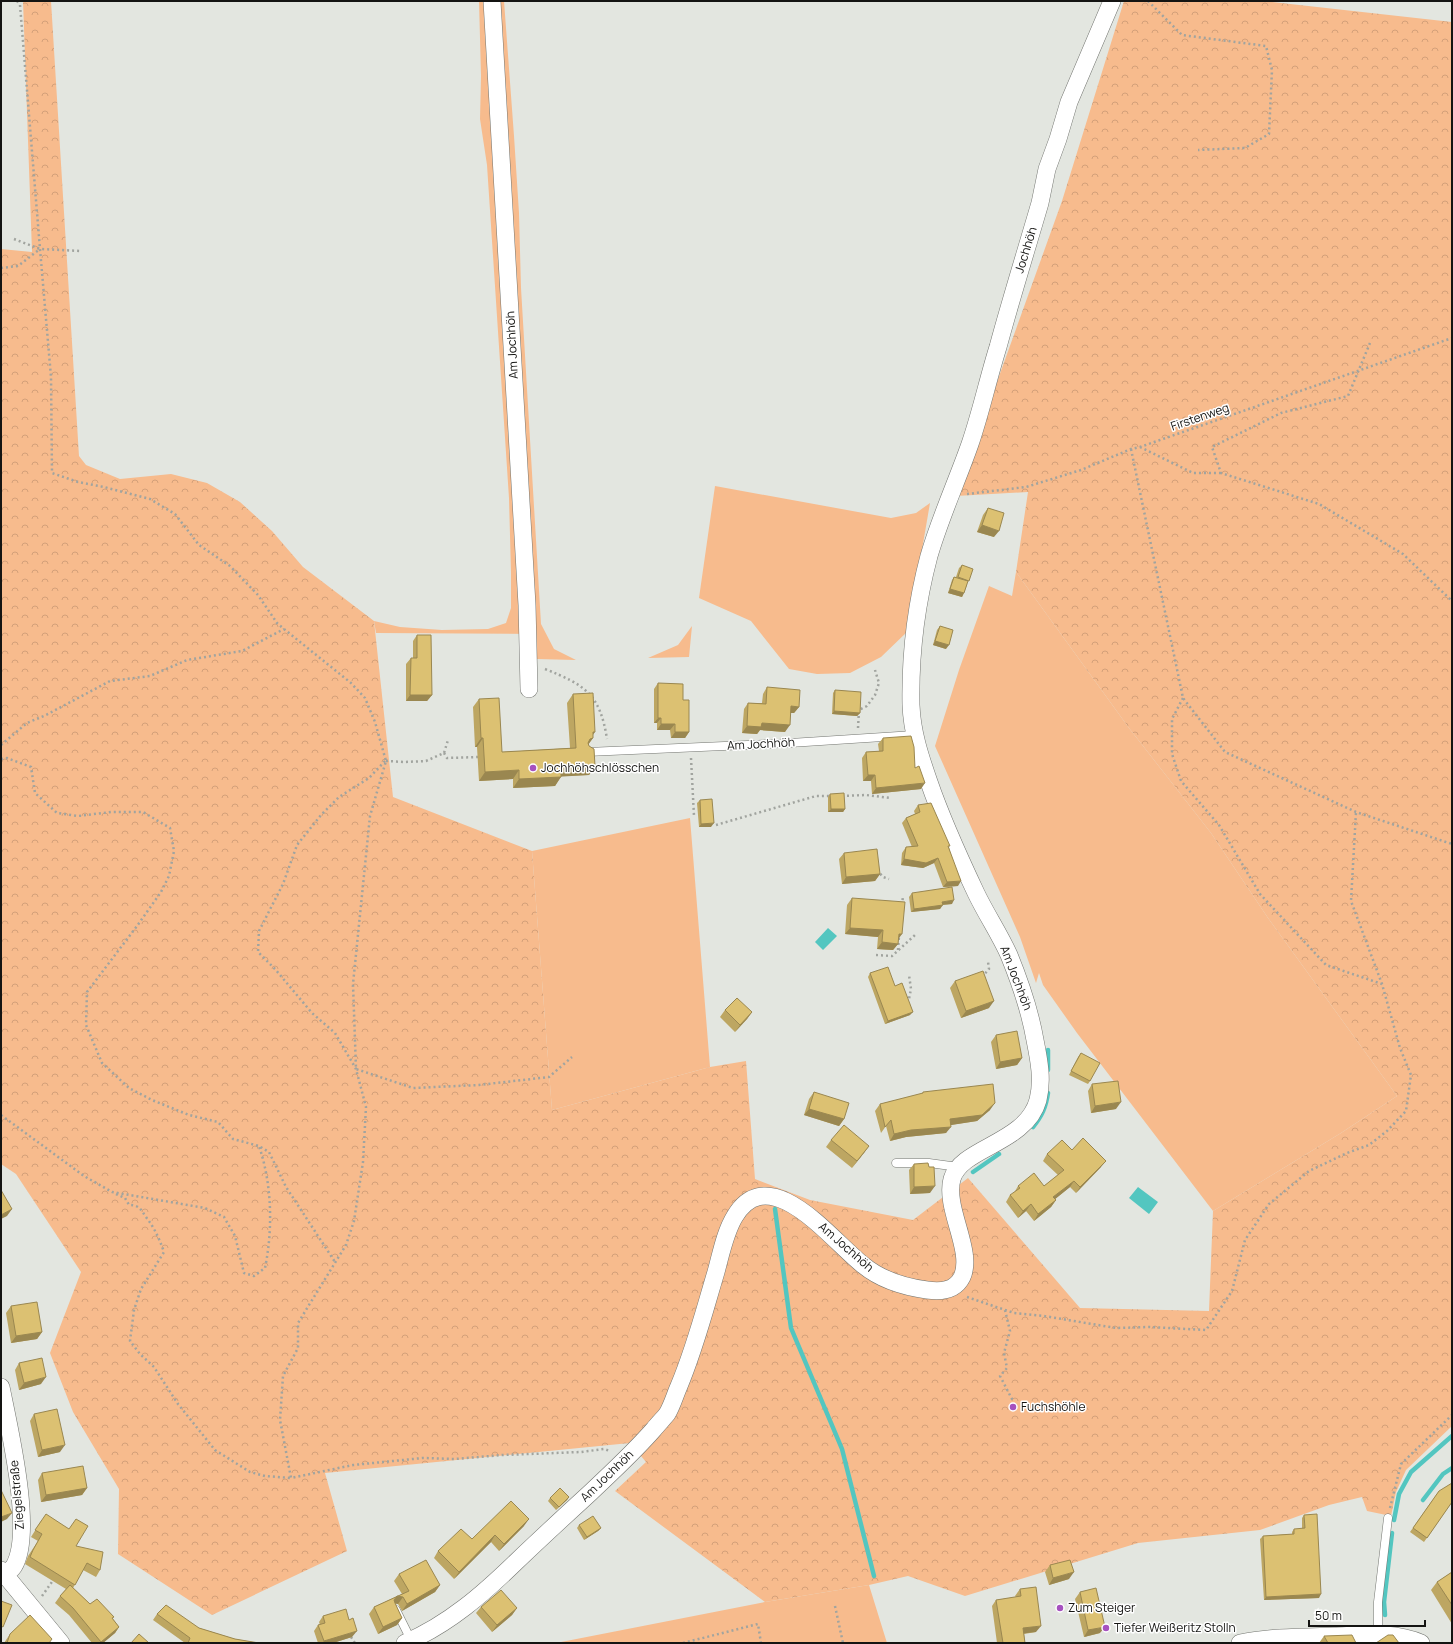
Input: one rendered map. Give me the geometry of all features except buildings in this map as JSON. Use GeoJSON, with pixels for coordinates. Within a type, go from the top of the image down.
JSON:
{"type":"FeatureCollection","features":[{"type":"Feature","properties":{"kind":"street","name":"Am Jochhöh"},"geometry":{"type":"LineString","coordinates":[[492,1],[527,605],[528,689]]}},
{"type":"Feature","properties":{"kind":"street","name":"Jochhöh"},"geometry":{"type":"LineString","coordinates":[[949,498],[971,442],[1040,204],[1047,169],[1069,102],[1112,1]]}},
{"type":"Feature","properties":{"kind":"street","name":"Am Jochhöh"},"geometry":{"type":"LineString","coordinates":[[949,498],[928,558],[913,640],[911,705],[914,735],[939,811],[977,896],[1008,952],[1020,983],[1031,1021],[1040,1069],[1039,1095],[1034,1109],[1025,1123],[962,1164],[956,1170]]}},
{"type":"Feature","properties":{"kind":"street"},"geometry":{"type":"LineString","coordinates":[[948,1290],[958,1284],[964,1268],[964,1258],[952,1201],[951,1182],[956,1170]]}},
{"type":"Feature","properties":{"kind":"street","name":"Am Jochhöh"},"geometry":{"type":"LineString","coordinates":[[408,1642],[451,1618],[480,1597],[628,1457],[666,1414],[692,1354],[705,1316],[724,1241],[735,1216],[748,1200],[763,1196],[772,1196],[790,1202],[818,1222],[862,1264],[875,1273],[917,1288],[937,1291],[948,1290]]}},
{"type":"Feature","properties":{"kind":"street","name":"Ziegelstraße"},"geometry":{"type":"LineString","coordinates":[[1,1387],[18,1482],[22,1514],[17,1561],[14,1567],[3,1572]]}},
{"type":"Feature","properties":{"kind":"street"},"geometry":{"type":"LineString","coordinates":[[3,1572],[61,1643]]}},
{"type":"Feature","properties":{"kind":"street"},"geometry":{"type":"LineString","coordinates":[[1240,1643],[1289,1637],[1378,1634],[1396,1636],[1421,1643]]}},
{"type":"Feature","properties":{"kind":"lane","name":"Am Jochhöh"},"geometry":{"type":"LineString","coordinates":[[587,752],[797,743],[914,735]]}},
{"type":"Feature","properties":{"kind":"lane"},"geometry":{"type":"LineString","coordinates":[[896,1163],[929,1163],[951,1166],[956,1170]]}},
{"type":"Feature","properties":{"kind":"lane"},"geometry":{"type":"LineString","coordinates":[[1378,1634],[1378,1602],[1388,1518]]}},
{"type":"Feature","properties":{"kind":"lane"},"geometry":{"type":"LineString","coordinates":[[395,1608],[408,1642]]}},
{"type":"Feature","properties":{"kind":"path"},"geometry":{"type":"LineString","coordinates":[[17,1],[20,5],[51,377],[52,473],[78,482],[150,499],[175,514],[200,545],[230,566],[258,595],[284,630],[351,683],[365,698],[375,722],[386,761],[370,816],[353,984],[356,1069],[366,1107],[363,1162],[354,1221],[346,1245],[298,1323],[298,1348],[283,1376],[280,1420],[291,1478]]}},
{"type":"Feature","properties":{"kind":"path"},"geometry":{"type":"LineString","coordinates":[[1148,1],[1182,35],[1266,46],[1272,70],[1269,134],[1245,148],[1198,150]]}},
{"type":"Feature","properties":{"kind":"path"},"geometry":{"type":"LineString","coordinates":[[14,239],[40,249],[80,251]]}},
{"type":"Feature","properties":{"kind":"path"},"geometry":{"type":"LineString","coordinates":[[1,268],[18,266],[40,249]]}},
{"type":"Feature","properties":{"kind":"path","name":"Firstenweg"},"geometry":{"type":"LineString","coordinates":[[949,498],[961,494],[1026,486],[1081,470],[1131,449],[1452,338]]}},
{"type":"Feature","properties":{"kind":"path"},"geometry":{"type":"LineString","coordinates":[[1221,473],[1212,447],[1281,413],[1348,396],[1370,343]]}},
{"type":"Feature","properties":{"kind":"path"},"geometry":{"type":"LineString","coordinates":[[1140,447],[1192,473],[1221,473],[1320,504],[1403,554],[1452,601]]}},
{"type":"Feature","properties":{"kind":"path"},"geometry":{"type":"LineString","coordinates":[[1131,449],[1183,698],[1225,752],[1356,812],[1452,844]]}},
{"type":"Feature","properties":{"kind":"path"},"geometry":{"type":"LineString","coordinates":[[1,745],[27,723],[46,715],[110,681],[150,676],[187,660],[242,651],[284,630]]}},
{"type":"Feature","properties":{"kind":"path"},"geometry":{"type":"LineString","coordinates":[[528,666],[540,667],[574,682],[585,690],[594,700],[601,712],[608,752]]}},
{"type":"Feature","properties":{"kind":"path"},"geometry":{"type":"LineString","coordinates":[[858,729],[859,710],[867,706],[879,683],[875,670]]}},
{"type":"Feature","properties":{"kind":"path"},"geometry":{"type":"LineString","coordinates":[[1183,698],[1172,719],[1172,754],[1181,782],[1219,825],[1260,894],[1326,965],[1382,984]]}},
{"type":"Feature","properties":{"kind":"path"},"geometry":{"type":"LineString","coordinates":[[448,740],[444,753],[426,761],[386,761],[369,778],[339,797],[321,815],[297,845],[283,884],[259,931],[258,952],[275,969],[312,1013],[335,1032],[356,1069],[414,1088],[479,1085],[549,1077],[572,1057]]}},
{"type":"Feature","properties":{"kind":"path"},"geometry":{"type":"LineString","coordinates":[[444,753],[447,758],[478,757]]}},
{"type":"Feature","properties":{"kind":"path"},"geometry":{"type":"LineString","coordinates":[[691,753],[694,816]]}},
{"type":"Feature","properties":{"kind":"path"},"geometry":{"type":"LineString","coordinates":[[1,759],[7,758],[31,766],[35,793],[57,813],[78,816],[111,812],[144,812],[170,828],[174,851],[169,876],[161,892],[137,926],[87,992],[86,1025],[102,1063],[130,1088],[152,1100],[189,1115],[218,1122],[233,1139],[259,1146],[269,1152],[286,1187],[335,1262]]}},
{"type":"Feature","properties":{"kind":"path"},"geometry":{"type":"LineString","coordinates":[[716,825],[816,796],[866,795],[890,798]]}},
{"type":"Feature","properties":{"kind":"path"},"geometry":{"type":"LineString","coordinates":[[948,1290],[1014,1313],[1044,1316],[1116,1328],[1149,1327],[1206,1330],[1232,1291],[1245,1240],[1269,1204],[1309,1171],[1347,1153],[1369,1145],[1387,1131],[1406,1111],[1411,1075],[1400,1048],[1382,984],[1351,902],[1356,812]]}},
{"type":"Feature","properties":{"kind":"path"},"geometry":{"type":"LineString","coordinates":[[874,866],[884,877],[889,879]]}},
{"type":"Feature","properties":{"kind":"path"},"geometry":{"type":"LineString","coordinates":[[902,910],[903,896]]}},
{"type":"Feature","properties":{"kind":"path"},"geometry":{"type":"LineString","coordinates":[[898,950],[900,931]]}},
{"type":"Feature","properties":{"kind":"path"},"geometry":{"type":"LineString","coordinates":[[876,955],[892,956],[915,935]]}},
{"type":"Feature","properties":{"kind":"path"},"geometry":{"type":"LineString","coordinates":[[979,981],[989,969],[988,962]]}},
{"type":"Feature","properties":{"kind":"path"},"geometry":{"type":"LineString","coordinates":[[906,1002],[909,1000],[911,989],[909,975]]}},
{"type":"Feature","properties":{"kind":"path"},"geometry":{"type":"LineString","coordinates":[[1,1115],[84,1176],[125,1198],[129,1205],[135,1205],[141,1208],[157,1232],[164,1252],[141,1289],[134,1310],[130,1341],[140,1354],[154,1367],[178,1404],[215,1450],[250,1472],[265,1476],[291,1478],[353,1465],[423,1458],[455,1459],[502,1455],[581,1452],[604,1449]]}},
{"type":"Feature","properties":{"kind":"path"},"geometry":{"type":"LineString","coordinates":[[112,1192],[205,1208],[224,1217],[235,1236],[244,1273],[254,1276],[265,1268],[269,1248],[270,1215],[268,1181],[266,1167],[259,1146]]}},
{"type":"Feature","properties":{"kind":"path"},"geometry":{"type":"LineString","coordinates":[[1005,1310],[1010,1331],[1004,1353],[1006,1368],[1000,1376],[1013,1401]]}},
{"type":"Feature","properties":{"kind":"path"},"geometry":{"type":"LineString","coordinates":[[1388,1518],[1393,1490],[1401,1464],[1452,1415]]}},
{"type":"Feature","properties":{"kind":"path"},"geometry":{"type":"LineString","coordinates":[[40,1600],[55,1577]]}},
{"type":"Feature","properties":{"kind":"path"},"geometry":{"type":"LineString","coordinates":[[835,1606],[843,1643]]}},
{"type":"Feature","properties":{"kind":"path"},"geometry":{"type":"LineString","coordinates":[[683,1643],[758,1624],[761,1643]]}},
{"type":"Feature","properties":{"kind":"path"},"geometry":{"type":"LineString","coordinates":[[350,1637],[355,1643]]}},
{"type":"Feature","properties":{"kind":"green space"},"geometry":{"type":"Polygon","coordinates":[[[23,1],[51,1],[79,456],[86,465],[120,479],[171,474],[207,483],[240,502],[272,531],[303,567],[374,621],[393,797],[532,851],[552,1110],[710,1067],[746,1061],[755,1179],[810,1200],[913,1220],[968,1178],[1080,1308],[1209,1311],[1213,1211],[1341,1133],[1397,1096],[1268,918],[1211,833],[1129,728],[1016,572],[1028,492],[956,496],[1062,201],[1124,1],[1263,1],[1452,22],[1452,1426],[1406,1470],[1396,1492],[1391,1516],[1367,1511],[1362,1497],[1329,1505],[1260,1530],[1138,1543],[965,1596],[908,1576],[869,1585],[765,1602],[615,1491],[646,1462],[630,1443],[325,1473],[347,1551],[212,1615],[118,1554],[119,1489],[73,1412],[50,1353],[81,1272],[16,1174],[1,1164],[1,249],[32,252],[23,1]]]}},
{"type":"Feature","properties":{"kind":"green space"},"geometry":{"type":"Polygon","coordinates":[[[479,1],[504,1],[519,213],[521,288],[541,624],[554,649],[576,660],[536,659],[535,634],[376,633],[374,621],[400,627],[442,630],[488,629],[506,623],[511,608],[509,498],[487,165],[480,119],[481,76],[479,1]]]}},
{"type":"Feature","properties":{"kind":"green space"},"geometry":{"type":"Polygon","coordinates":[[[715,486],[891,518],[916,513],[930,503],[908,631],[881,657],[850,673],[817,674],[789,669],[751,621],[699,598],[715,486]]]}},
{"type":"Feature","properties":{"kind":"green space"},"geometry":{"type":"Polygon","coordinates":[[[1016,572],[1129,728],[1211,833],[1268,918],[1397,1096],[1341,1133],[1213,1211],[1077,1033],[1043,985],[1039,973],[1036,983],[1020,937],[935,746],[959,670],[989,586],[1012,596],[1016,572]]]}},
{"type":"Feature","properties":{"kind":"green space"},"geometry":{"type":"Polygon","coordinates":[[[692,626],[689,657],[648,658],[678,645],[692,626]]]}},
{"type":"Feature","properties":{"kind":"green space"},"geometry":{"type":"Polygon","coordinates":[[[690,818],[710,1067],[552,1110],[532,851],[690,818]]]}},
{"type":"Feature","properties":{"kind":"green space"},"geometry":{"type":"Polygon","coordinates":[[[869,1585],[887,1643],[556,1643],[765,1602],[869,1585]]]}},
{"type":"Feature","properties":{"kind":"water"},"geometry":{"type":"Polygon","coordinates":[[[828,928],[837,936],[823,950],[815,942],[828,928]]]}},
{"type":"Feature","properties":{"kind":"water"},"geometry":{"type":"Polygon","coordinates":[[[1138,1187],[1158,1202],[1149,1214],[1129,1198],[1138,1187]]]}},
{"type":"Feature","properties":{"kind":"waterway"},"geometry":{"type":"LineString","coordinates":[[1048,1050],[1048,1070]]}},
{"type":"Feature","properties":{"kind":"waterway"},"geometry":{"type":"LineString","coordinates":[[1033,1127],[1043,1111],[1048,1093]]}},
{"type":"Feature","properties":{"kind":"waterway"},"geometry":{"type":"LineString","coordinates":[[973,1172],[999,1154]]}},
{"type":"Feature","properties":{"kind":"waterway"},"geometry":{"type":"LineString","coordinates":[[775,1209],[791,1328],[842,1449],[874,1576]]}},
{"type":"Feature","properties":{"kind":"waterway"},"geometry":{"type":"LineString","coordinates":[[1394,1520],[1399,1494],[1411,1472],[1452,1436]]}},
{"type":"Feature","properties":{"kind":"waterway"},"geometry":{"type":"LineString","coordinates":[[1423,1500],[1443,1474],[1452,1468]]}},
{"type":"Feature","properties":{"kind":"waterway"},"geometry":{"type":"LineString","coordinates":[[1385,1615],[1384,1602],[1392,1533]]}},
{"type":"Feature","properties":{"kind":"place","name":"Jochhöhschlösschen"},"geometry":{"type":"Point","coordinates":[533,768]}},
{"type":"Feature","properties":{"kind":"place","name":"Fuchshöhle"},"geometry":{"type":"Point","coordinates":[1013,1407]}},
{"type":"Feature","properties":{"kind":"place","name":"Zum Steiger"},"geometry":{"type":"Point","coordinates":[1060,1608]}},
{"type":"Feature","properties":{"kind":"place","name":"Tiefer Weißeritz Stolln"},"geometry":{"type":"Point","coordinates":[1106,1628]}}]}
